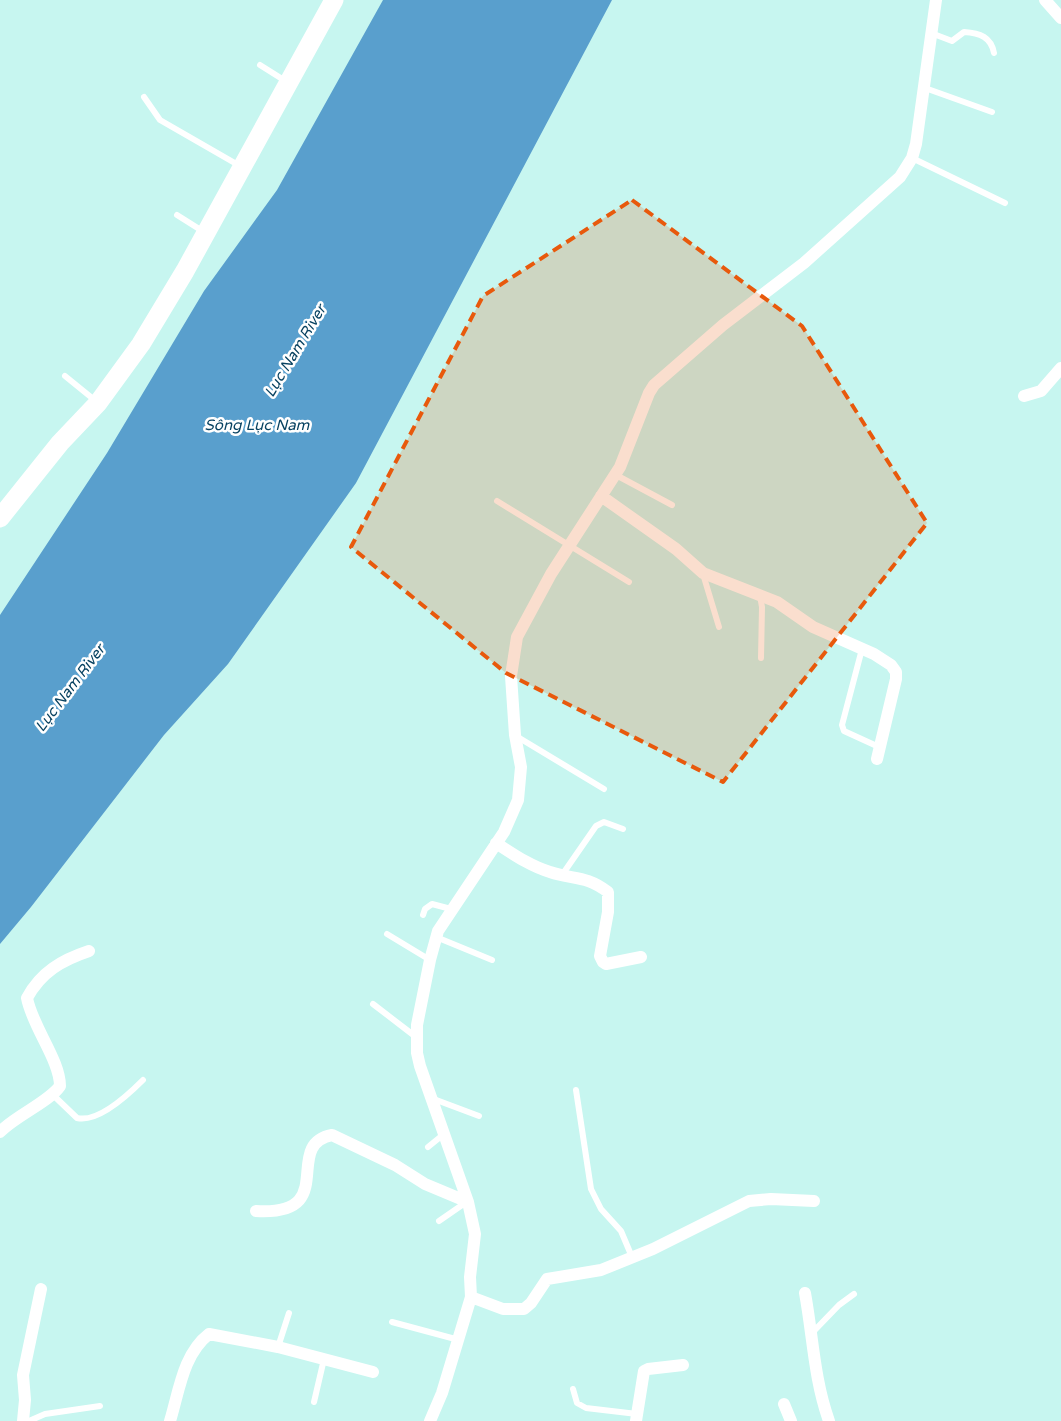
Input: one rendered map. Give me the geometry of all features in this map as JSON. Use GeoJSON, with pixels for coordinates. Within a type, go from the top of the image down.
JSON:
{"type":"FeatureCollection","features":[{"type":"Feature","properties":{"kind":"street"},"geometry":{"type":"LineString","coordinates":[[2,512],[60,443],[98,403],[141,344],[205,233],[334,0]]}},
{"type":"Feature","properties":{"kind":"street"},"geometry":{"type":"LineString","coordinates":[[430,1421],[442,1393],[471,1297],[470,1277],[475,1234],[445,1133],[430,1097],[417,1053],[417,1025],[436,938],[451,909],[504,832],[518,800],[521,767],[515,735],[511,676],[517,637],[551,574],[616,475],[654,385],[723,325],[804,263],[892,185],[912,158],[925,88],[930,32],[936,0]]}},
{"type":"Feature","properties":{"kind":"street"},"geometry":{"type":"LineString","coordinates":[[1045,0],[1061,18]]}},
{"type":"Feature","properties":{"kind":"street"},"geometry":{"type":"LineString","coordinates":[[1024,396],[1041,391],[1061,368]]}},
{"type":"Feature","properties":{"kind":"street"},"geometry":{"type":"LineString","coordinates":[[601,496],[676,549],[703,573],[777,602],[813,628],[862,649],[891,665],[896,672],[878,753]]}},
{"type":"Feature","properties":{"kind":"street"},"geometry":{"type":"LineString","coordinates":[[496,842],[530,865],[579,877],[597,884],[608,892],[608,912],[600,956],[603,962],[606,964],[641,957]]}},
{"type":"Feature","properties":{"kind":"street"},"geometry":{"type":"LineString","coordinates":[[0,1132],[60,1086],[60,1080],[29,1012],[27,998],[42,976],[67,958],[89,952]]}},
{"type":"Feature","properties":{"kind":"street"},"geometry":{"type":"LineString","coordinates":[[256,1211],[279,1210],[295,1204],[302,1198],[308,1180],[307,1157],[311,1148],[320,1140],[332,1135],[395,1165],[425,1184],[467,1202]]}},
{"type":"Feature","properties":{"kind":"street"},"geometry":{"type":"LineString","coordinates":[[471,1297],[504,1309],[524,1309],[531,1303],[547,1279],[601,1270],[749,1201],[771,1199],[814,1201]]}},
{"type":"Feature","properties":{"kind":"street"},"geometry":{"type":"LineString","coordinates":[[23,1421],[25,1400],[23,1375],[41,1289]]}},
{"type":"Feature","properties":{"kind":"street"},"geometry":{"type":"LineString","coordinates":[[805,1293],[812,1333],[813,1361],[829,1421]]}},
{"type":"Feature","properties":{"kind":"street"},"geometry":{"type":"LineString","coordinates":[[170,1421],[191,1353],[198,1342],[209,1334],[278,1347],[373,1372]]}},
{"type":"Feature","properties":{"kind":"street"},"geometry":{"type":"LineString","coordinates":[[637,1417],[644,1371],[683,1365]]}},
{"type":"Feature","properties":{"kind":"street"},"geometry":{"type":"LineString","coordinates":[[784,1404],[791,1421]]}},
{"type":"Feature","properties":{"kind":"lane"},"geometry":{"type":"LineString","coordinates":[[930,32],[952,40],[964,32],[979,35],[989,39],[994,53]]}},
{"type":"Feature","properties":{"kind":"lane"},"geometry":{"type":"LineString","coordinates":[[260,65],[288,83]]}},
{"type":"Feature","properties":{"kind":"lane"},"geometry":{"type":"LineString","coordinates":[[925,88],[992,112]]}},
{"type":"Feature","properties":{"kind":"lane"},"geometry":{"type":"LineString","coordinates":[[144,97],[160,120],[241,167]]}},
{"type":"Feature","properties":{"kind":"lane"},"geometry":{"type":"LineString","coordinates":[[912,158],[1005,203]]}},
{"type":"Feature","properties":{"kind":"lane"},"geometry":{"type":"LineString","coordinates":[[177,216],[205,233]]}},
{"type":"Feature","properties":{"kind":"lane"},"geometry":{"type":"LineString","coordinates":[[65,376],[98,403]]}},
{"type":"Feature","properties":{"kind":"lane"},"geometry":{"type":"LineString","coordinates":[[616,475],[672,505]]}},
{"type":"Feature","properties":{"kind":"lane"},"geometry":{"type":"LineString","coordinates":[[497,501],[629,582]]}},
{"type":"Feature","properties":{"kind":"lane"},"geometry":{"type":"LineString","coordinates":[[703,573],[719,628]]}},
{"type":"Feature","properties":{"kind":"lane"},"geometry":{"type":"LineString","coordinates":[[760,596],[762,607],[761,658]]}},
{"type":"Feature","properties":{"kind":"lane"},"geometry":{"type":"LineString","coordinates":[[862,649],[842,725],[844,731],[878,753]]}},
{"type":"Feature","properties":{"kind":"lane"},"geometry":{"type":"LineString","coordinates":[[515,735],[604,790]]}},
{"type":"Feature","properties":{"kind":"lane"},"geometry":{"type":"LineString","coordinates":[[562,874],[596,826],[604,822],[623,829]]}},
{"type":"Feature","properties":{"kind":"lane"},"geometry":{"type":"LineString","coordinates":[[423,915],[425,909],[432,904],[451,909]]}},
{"type":"Feature","properties":{"kind":"lane"},"geometry":{"type":"LineString","coordinates":[[387,934],[430,960]]}},
{"type":"Feature","properties":{"kind":"lane"},"geometry":{"type":"LineString","coordinates":[[436,938],[492,960]]}},
{"type":"Feature","properties":{"kind":"lane"},"geometry":{"type":"LineString","coordinates":[[373,1004],[417,1038]]}},
{"type":"Feature","properties":{"kind":"lane"},"geometry":{"type":"LineString","coordinates":[[52,1094],[77,1118],[82,1119],[109,1109],[143,1080]]}},
{"type":"Feature","properties":{"kind":"lane"},"geometry":{"type":"LineString","coordinates":[[576,1090],[591,1189],[601,1209],[621,1231],[632,1257]]}},
{"type":"Feature","properties":{"kind":"lane"},"geometry":{"type":"LineString","coordinates":[[430,1097],[479,1116]]}},
{"type":"Feature","properties":{"kind":"lane"},"geometry":{"type":"LineString","coordinates":[[428,1147],[445,1133]]}},
{"type":"Feature","properties":{"kind":"lane"},"geometry":{"type":"LineString","coordinates":[[439,1221],[467,1202]]}},
{"type":"Feature","properties":{"kind":"lane"},"geometry":{"type":"LineString","coordinates":[[812,1333],[839,1305],[854,1294]]}},
{"type":"Feature","properties":{"kind":"lane"},"geometry":{"type":"LineString","coordinates":[[278,1347],[289,1313]]}},
{"type":"Feature","properties":{"kind":"lane"},"geometry":{"type":"LineString","coordinates":[[392,1322],[459,1340]]}},
{"type":"Feature","properties":{"kind":"lane"},"geometry":{"type":"LineString","coordinates":[[314,1402],[324,1359]]}},
{"type":"Feature","properties":{"kind":"lane"},"geometry":{"type":"LineString","coordinates":[[573,1389],[577,1403],[586,1408],[637,1417]]}},
{"type":"Feature","properties":{"kind":"lane"},"geometry":{"type":"LineString","coordinates":[[29,1421],[46,1414],[100,1406]]}},
{"type":"Feature","properties":{"kind":"highlighted area"},"geometry":{"type":"Polygon","coordinates":[[[632,200],[802,326],[927,523],[723,782],[506,673],[351,547],[483,296],[632,200]]]}},
{"type":"Feature","properties":{"kind":"water","name":"Sông Lục Nam"},"geometry":{"type":"Polygon","coordinates":[[[383,0],[612,0],[356,483],[228,664],[164,735],[31,907],[0,944],[0,615],[107,453],[204,291],[277,190],[383,0]]]}},
{"type":"Feature","properties":{"kind":"water label","name":"Lục Nam River"},"geometry":{"type":"Point","coordinates":[295,351]}},
{"type":"Feature","properties":{"kind":"water label","name":"Lục Nam River"},"geometry":{"type":"Point","coordinates":[70,688]}}]}
